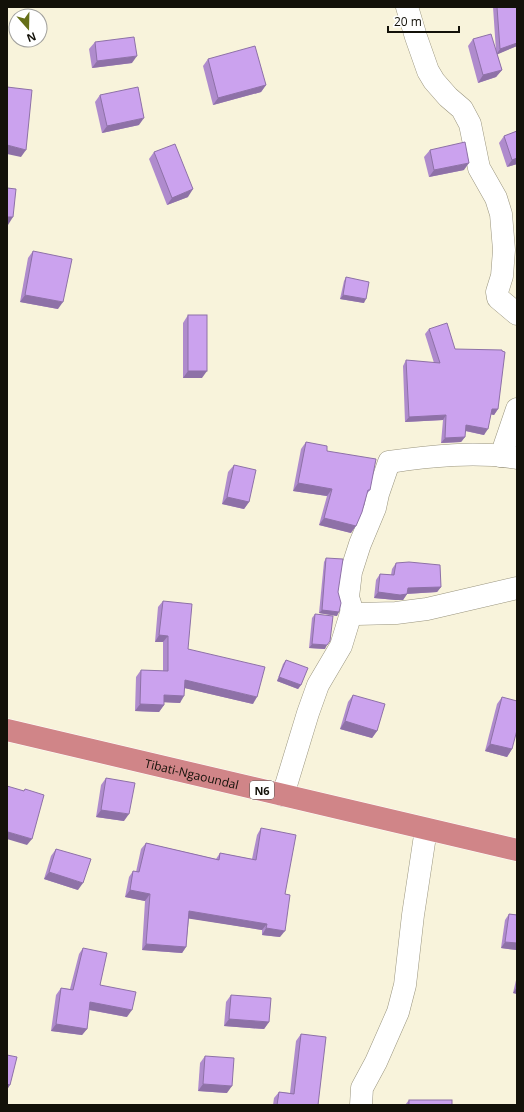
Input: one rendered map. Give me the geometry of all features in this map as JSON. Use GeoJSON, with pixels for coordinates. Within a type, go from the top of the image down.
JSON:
{"type":"FeatureCollection","features":[{"type":"Feature","properties":{"kind":"highway","name":"Tibati-Ngaoundal"},"geometry":{"type":"LineString","coordinates":[[7,730],[517,850]]}},
{"type":"Feature","properties":{"kind":"street"},"geometry":{"type":"LineString","coordinates":[[407,7],[428,71],[434,81],[462,109],[470,124],[479,168],[496,198],[501,214],[504,250],[502,276],[496,292],[498,298],[517,314]]}},
{"type":"Feature","properties":{"kind":"street"},"geometry":{"type":"LineString","coordinates":[[283,795],[318,685],[341,646],[352,610],[348,597],[351,572],[360,544],[375,508],[378,494],[389,462],[414,458],[447,456],[509,457],[517,409]]}},
{"type":"Feature","properties":{"kind":"street"},"geometry":{"type":"LineString","coordinates":[[352,610],[357,614],[396,613],[427,609],[517,588]]}},
{"type":"Feature","properties":{"kind":"street"},"geometry":{"type":"LineString","coordinates":[[361,1105],[362,1088],[376,1062],[398,1012],[406,985],[426,829]]}},
{"type":"Feature","properties":{"kind":"building"},"geometry":{"type":"Polygon","coordinates":[[[497,7],[517,7],[517,43],[500,49],[497,7]]]}},
{"type":"Feature","properties":{"kind":"building"},"geometry":{"type":"Polygon","coordinates":[[[491,34],[502,70],[483,75],[473,39],[491,34]]]}},
{"type":"Feature","properties":{"kind":"building"},"geometry":{"type":"Polygon","coordinates":[[[134,37],[137,56],[97,61],[95,42],[134,37]]]}},
{"type":"Feature","properties":{"kind":"building"},"geometry":{"type":"Polygon","coordinates":[[[255,46],[266,85],[218,98],[208,59],[255,46]]]}},
{"type":"Feature","properties":{"kind":"building"},"geometry":{"type":"Polygon","coordinates":[[[7,87],[32,90],[26,150],[7,145],[7,87]]]}},
{"type":"Feature","properties":{"kind":"building"},"geometry":{"type":"Polygon","coordinates":[[[138,87],[144,118],[107,126],[100,95],[138,87]]]}},
{"type":"Feature","properties":{"kind":"building"},"geometry":{"type":"Polygon","coordinates":[[[517,131],[517,158],[512,160],[504,136],[517,131]]]}},
{"type":"Feature","properties":{"kind":"building"},"geometry":{"type":"Polygon","coordinates":[[[465,142],[469,163],[434,170],[430,150],[465,142]]]}},
{"type":"Feature","properties":{"kind":"building"},"geometry":{"type":"Polygon","coordinates":[[[175,144],[193,189],[172,198],[154,152],[175,144]]]}},
{"type":"Feature","properties":{"kind":"building"},"geometry":{"type":"Polygon","coordinates":[[[7,188],[16,189],[13,217],[7,217],[7,188]]]}},
{"type":"Feature","properties":{"kind":"building"},"geometry":{"type":"Polygon","coordinates":[[[33,251],[72,259],[63,302],[25,295],[33,251]]]}},
{"type":"Feature","properties":{"kind":"building"},"geometry":{"type":"Polygon","coordinates":[[[346,277],[369,282],[366,299],[343,295],[346,277]]]}},
{"type":"Feature","properties":{"kind":"building"},"geometry":{"type":"Polygon","coordinates":[[[188,315],[207,315],[207,371],[188,371],[188,315]]]}},
{"type":"Feature","properties":{"kind":"building"},"geometry":{"type":"Polygon","coordinates":[[[447,323],[455,349],[502,350],[505,352],[498,409],[492,409],[488,429],[466,425],[465,437],[445,438],[446,415],[409,417],[406,360],[440,363],[429,329],[447,323]]]}},
{"type":"Feature","properties":{"kind":"building"},"geometry":{"type":"Polygon","coordinates":[[[306,442],[327,446],[327,451],[376,459],[370,490],[368,490],[362,512],[356,526],[324,518],[332,489],[298,483],[306,442]]]}},
{"type":"Feature","properties":{"kind":"building"},"geometry":{"type":"Polygon","coordinates":[[[234,465],[256,470],[249,502],[227,497],[234,465]]]}},
{"type":"Feature","properties":{"kind":"building"},"geometry":{"type":"Polygon","coordinates":[[[326,558],[343,559],[338,592],[341,603],[339,612],[322,610],[326,558]]]}},
{"type":"Feature","properties":{"kind":"building"},"geometry":{"type":"Polygon","coordinates":[[[409,562],[440,565],[441,587],[408,588],[407,594],[400,595],[378,592],[380,574],[394,575],[396,563],[409,562]]]}},
{"type":"Feature","properties":{"kind":"building"},"geometry":{"type":"Polygon","coordinates":[[[163,601],[192,604],[188,649],[265,667],[257,697],[185,680],[184,696],[164,695],[164,705],[140,704],[141,670],[168,671],[168,636],[159,635],[163,601]]]}},
{"type":"Feature","properties":{"kind":"building"},"geometry":{"type":"Polygon","coordinates":[[[315,614],[333,616],[330,641],[327,645],[312,644],[315,614]]]}},
{"type":"Feature","properties":{"kind":"building"},"geometry":{"type":"Polygon","coordinates":[[[286,660],[308,668],[301,685],[279,677],[286,660]]]}},
{"type":"Feature","properties":{"kind":"building"},"geometry":{"type":"Polygon","coordinates":[[[353,695],[385,704],[377,731],[345,721],[353,695]]]}},
{"type":"Feature","properties":{"kind":"building"},"geometry":{"type":"Polygon","coordinates":[[[502,697],[517,701],[517,730],[512,749],[490,744],[502,697]]]}},
{"type":"Feature","properties":{"kind":"building"},"geometry":{"type":"Polygon","coordinates":[[[106,778],[135,783],[129,814],[101,810],[106,778]]]}},
{"type":"Feature","properties":{"kind":"building"},"geometry":{"type":"Polygon","coordinates":[[[7,786],[24,791],[25,789],[44,795],[32,839],[8,832],[7,835],[7,786]]]}},
{"type":"Feature","properties":{"kind":"building"},"geometry":{"type":"Polygon","coordinates":[[[261,828],[296,835],[285,894],[290,895],[285,931],[266,928],[267,924],[189,911],[186,947],[146,944],[150,894],[130,890],[133,871],[139,872],[146,843],[219,860],[220,853],[256,860],[261,828]]]}},
{"type":"Feature","properties":{"kind":"building"},"geometry":{"type":"Polygon","coordinates":[[[56,849],[91,859],[83,883],[49,872],[56,849]]]}},
{"type":"Feature","properties":{"kind":"building"},"geometry":{"type":"Polygon","coordinates":[[[509,914],[517,915],[517,943],[505,942],[509,914]]]}},
{"type":"Feature","properties":{"kind":"building"},"geometry":{"type":"Polygon","coordinates":[[[83,948],[107,953],[100,985],[136,992],[132,1010],[90,1002],[87,1029],[56,1024],[61,988],[73,990],[83,948]]]}},
{"type":"Feature","properties":{"kind":"building"},"geometry":{"type":"Polygon","coordinates":[[[231,995],[271,998],[269,1022],[229,1019],[231,995]]]}},
{"type":"Feature","properties":{"kind":"building"},"geometry":{"type":"Polygon","coordinates":[[[301,1034],[326,1037],[318,1105],[277,1105],[279,1092],[294,1094],[301,1034]]]}},
{"type":"Feature","properties":{"kind":"building"},"geometry":{"type":"Polygon","coordinates":[[[7,1055],[17,1057],[10,1085],[7,1084],[7,1055]]]}},
{"type":"Feature","properties":{"kind":"building"},"geometry":{"type":"Polygon","coordinates":[[[205,1056],[234,1058],[232,1086],[203,1084],[205,1056]]]}},
{"type":"Feature","properties":{"kind":"building"},"geometry":{"type":"Polygon","coordinates":[[[409,1100],[452,1100],[452,1105],[409,1105],[409,1100]]]}}]}
